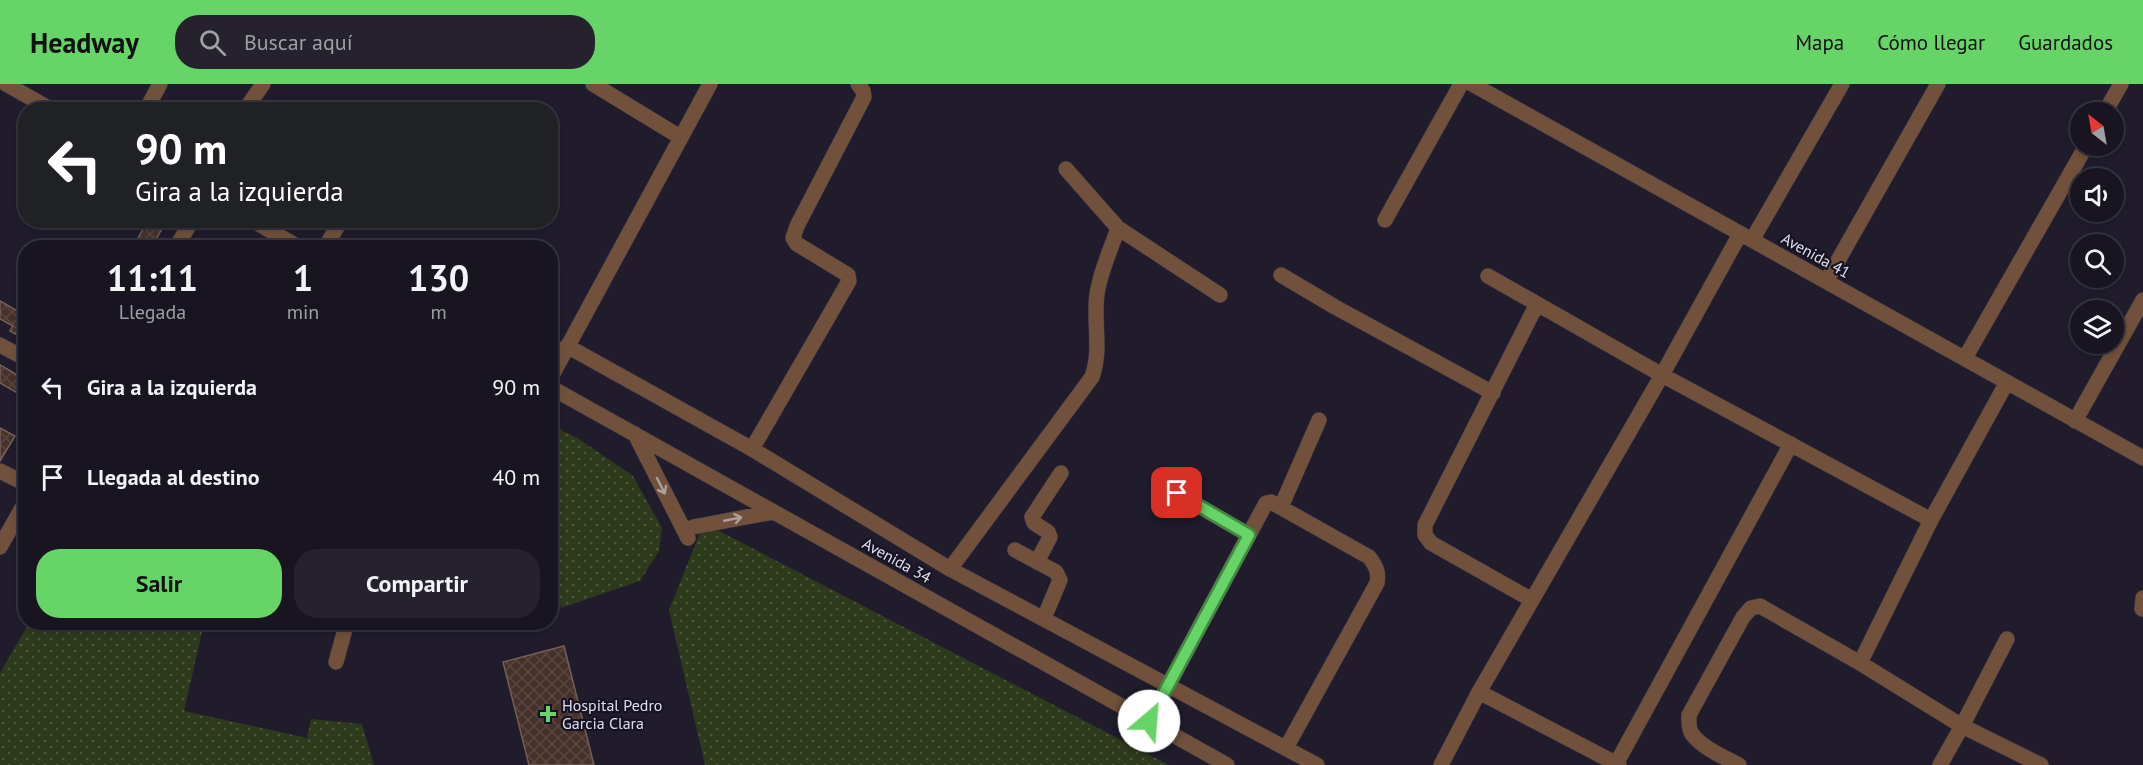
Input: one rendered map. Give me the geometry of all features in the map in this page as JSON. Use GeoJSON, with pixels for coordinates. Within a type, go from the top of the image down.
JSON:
{"type":"FeatureCollection","features":[{"type":"Feature","properties":{"kind":"street"},"geometry":{"type":"LineString","coordinates":[[6,84],[38,102]]}},
{"type":"Feature","properties":{"kind":"street"},"geometry":{"type":"LineString","coordinates":[[150,102],[160,84]]}},
{"type":"Feature","properties":{"kind":"street"},"geometry":{"type":"LineString","coordinates":[[251,102],[263,84]]}},
{"type":"Feature","properties":{"kind":"street"},"geometry":{"type":"LineString","coordinates":[[593,84],[680,137]]}},
{"type":"Feature","properties":{"kind":"street"},"geometry":{"type":"LineString","coordinates":[[558,363],[710,84]]}},
{"type":"Feature","properties":{"kind":"street"},"geometry":{"type":"LineString","coordinates":[[752,449],[849,280],[848,275],[796,244],[793,238],[797,226],[864,97],[858,84]]}},
{"type":"Feature","properties":{"kind":"street"},"geometry":{"type":"LineString","coordinates":[[1385,220],[1461,84]]}},
{"type":"Feature","properties":{"kind":"street","name":"Avenida 41"},"geometry":{"type":"LineString","coordinates":[[1472,84],[2143,458]]}},
{"type":"Feature","properties":{"kind":"street"},"geometry":{"type":"LineString","coordinates":[[1441,765],[1479,692],[1662,375],[1842,84]]}},
{"type":"Feature","properties":{"kind":"street"},"geometry":{"type":"LineString","coordinates":[[1827,280],[1938,84]]}},
{"type":"Feature","properties":{"kind":"street"},"geometry":{"type":"LineString","coordinates":[[2111,102],[2121,84]]}},
{"type":"Feature","properties":{"kind":"street"},"geometry":{"type":"LineString","coordinates":[[1965,358],[2080,156]]}},
{"type":"Feature","properties":{"kind":"street"},"geometry":{"type":"LineString","coordinates":[[1066,169],[1118,228],[1220,295]]}},
{"type":"Feature","properties":{"kind":"street"},"geometry":{"type":"LineString","coordinates":[[266,228],[286,240]]}},
{"type":"Feature","properties":{"kind":"street"},"geometry":{"type":"LineString","coordinates":[[950,569],[1092,377],[1098,361],[1095,309],[1097,291],[1118,228]]}},
{"type":"Feature","properties":{"kind":"street"},"geometry":{"type":"LineString","coordinates":[[1281,275],[1493,393]]}},
{"type":"Feature","properties":{"kind":"street"},"geometry":{"type":"LineString","coordinates":[[1488,276],[1662,375],[1931,520]]}},
{"type":"Feature","properties":{"kind":"street"},"geometry":{"type":"LineString","coordinates":[[2075,421],[2143,300]]}},
{"type":"Feature","properties":{"kind":"street"},"geometry":{"type":"LineString","coordinates":[[1532,600],[1431,543],[1425,535],[1425,525],[1537,304]]}},
{"type":"Feature","properties":{"kind":"street"},"geometry":{"type":"LineString","coordinates":[[0,345],[18,355]]}},
{"type":"Feature","properties":{"kind":"street"},"geometry":{"type":"LineString","coordinates":[[567,346],[752,449],[950,569],[1317,765]]}},
{"type":"Feature","properties":{"kind":"street"},"geometry":{"type":"LineString","coordinates":[[1860,663],[1931,520],[2007,382]]}},
{"type":"Feature","properties":{"kind":"street","name":"Avenida 34"},"geometry":{"type":"LineString","coordinates":[[558,391],[1227,765]]}},
{"type":"Feature","properties":{"kind":"street"},"geometry":{"type":"LineString","coordinates":[[1281,507],[1319,420]]}},
{"type":"Feature","properties":{"kind":"street"},"geometry":{"type":"LineString","coordinates":[[635,434],[690,533],[773,512]]}},
{"type":"Feature","properties":{"kind":"street"},"geometry":{"type":"LineString","coordinates":[[1479,692],[1617,764],[1791,444]]}},
{"type":"Feature","properties":{"kind":"street"},"geometry":{"type":"LineString","coordinates":[[0,471],[18,480]]}},
{"type":"Feature","properties":{"kind":"street"},"geometry":{"type":"LineString","coordinates":[[1036,562],[1050,537],[1048,532],[1034,523],[1032,517],[1061,472]]}},
{"type":"Feature","properties":{"kind":"street"},"geometry":{"type":"LineString","coordinates":[[1159,483],[1249,535]]}},
{"type":"Feature","properties":{"kind":"street"},"geometry":{"type":"LineString","coordinates":[[1149,721],[1266,503],[1271,502],[1369,557],[1377,570],[1378,577],[1377,583],[1286,748]]}},
{"type":"Feature","properties":{"kind":"street"},"geometry":{"type":"LineString","coordinates":[[0,547],[18,515]]}},
{"type":"Feature","properties":{"kind":"street"},"geometry":{"type":"LineString","coordinates":[[1015,550],[1056,572],[1060,580],[1044,618]]}},
{"type":"Feature","properties":{"kind":"street"},"geometry":{"type":"LineString","coordinates":[[2142,609],[2143,598]]}},
{"type":"Feature","properties":{"kind":"street"},"geometry":{"type":"LineString","coordinates":[[1738,765],[1692,735],[1689,715],[1743,617],[1751,608],[1760,606],[1860,663],[1962,726],[2041,765]]}},
{"type":"Feature","properties":{"kind":"street"},"geometry":{"type":"LineString","coordinates":[[336,662],[345,630]]}},
{"type":"Feature","properties":{"kind":"street"},"geometry":{"type":"LineString","coordinates":[[1940,765],[2007,639]]}},
{"type":"Feature","properties":{"kind":"green space"},"geometry":{"type":"Polygon","coordinates":[[[558,428],[579,439],[633,476],[662,528],[659,551],[640,581],[561,608],[558,597],[558,428]]]}},
{"type":"Feature","properties":{"kind":"green space"},"geometry":{"type":"Polygon","coordinates":[[[704,523],[1169,765],[705,765],[669,610],[704,523]]]}},
{"type":"Feature","properties":{"kind":"green space"},"geometry":{"type":"Polygon","coordinates":[[[25,630],[202,630],[184,711],[307,738],[311,719],[362,724],[374,765],[0,765],[0,673],[25,630]]]}},
{"type":"Feature","properties":{"kind":"building"},"geometry":{"type":"Polygon","coordinates":[[[144,228],[162,228],[156,240],[137,240],[144,228]]]}},
{"type":"Feature","properties":{"kind":"building"},"geometry":{"type":"Polygon","coordinates":[[[0,301],[18,311],[18,336],[10,331],[13,326],[0,319],[0,301]]]}},
{"type":"Feature","properties":{"kind":"building"},"geometry":{"type":"Polygon","coordinates":[[[0,365],[18,375],[18,393],[0,383],[0,365]]]}},
{"type":"Feature","properties":{"kind":"building"},"geometry":{"type":"Polygon","coordinates":[[[0,428],[15,436],[0,461],[0,428]]]}},
{"type":"Feature","properties":{"kind":"building","name":"Hospital Pedro Garcia Clara"},"geometry":{"type":"Polygon","coordinates":[[[564,646],[594,765],[529,765],[503,662],[564,646]]]}},
{"type":"Feature","properties":{"kind":"place","name":"Hospital Pedro Garcia Clara"},"geometry":{"type":"Point","coordinates":[548,714]}},
{"type":"Feature","properties":{"kind":"route"},"geometry":{"type":"LineString","coordinates":[[1149,721],[1249,535],[1177,493]]}}]}
